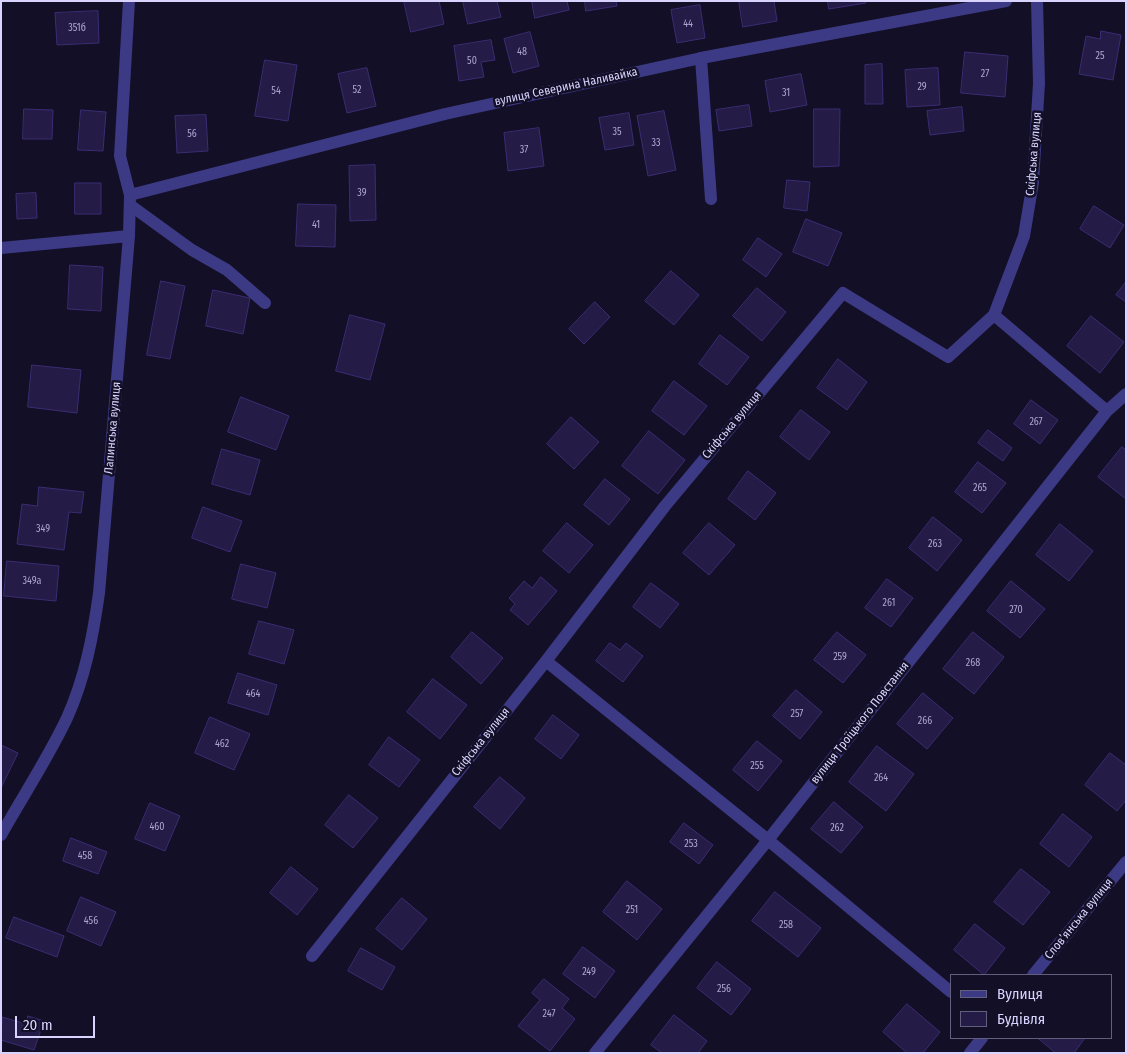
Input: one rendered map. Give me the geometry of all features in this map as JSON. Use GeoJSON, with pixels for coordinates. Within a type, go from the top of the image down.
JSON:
{"type":"FeatureCollection","features":[{"type":"Feature","properties":{"kind":"street","name":"Лапинська вулиця"},"geometry":{"type":"LineString","coordinates":[[1,835],[67,718],[93,639],[99,593],[129,236],[130,200],[120,156],[129,1]]}},
{"type":"Feature","properties":{"kind":"street","name":"вулиця Северина Наливайка"},"geometry":{"type":"LineString","coordinates":[[130,200],[445,114],[701,58],[1006,1]]}},
{"type":"Feature","properties":{"kind":"street","name":"Скіфська вулиця"},"geometry":{"type":"LineString","coordinates":[[312,956],[546,661],[665,506],[843,293],[948,357],[994,315],[1024,236],[1033,182],[1039,83],[1037,1]]}},
{"type":"Feature","properties":{"kind":"street"},"geometry":{"type":"LineString","coordinates":[[701,58],[711,199]]}},
{"type":"Feature","properties":{"kind":"street"},"geometry":{"type":"LineString","coordinates":[[130,200],[192,250],[227,270],[265,303]]}},
{"type":"Feature","properties":{"kind":"street"},"geometry":{"type":"LineString","coordinates":[[1,248],[129,236]]}},
{"type":"Feature","properties":{"kind":"street"},"geometry":{"type":"LineString","coordinates":[[994,315],[1106,411]]}},
{"type":"Feature","properties":{"kind":"street","name":"вулиця Троїцького Повстання"},"geometry":{"type":"LineString","coordinates":[[595,1053],[768,840],[1106,411],[1126,394]]}},
{"type":"Feature","properties":{"kind":"street"},"geometry":{"type":"LineString","coordinates":[[546,661],[768,840],[950,991]]}},
{"type":"Feature","properties":{"kind":"street","name":"Словʼянська вулиця"},"geometry":{"type":"LineString","coordinates":[[1034,974],[1126,862]]}},
{"type":"Feature","properties":{"kind":"street"},"geometry":{"type":"LineString","coordinates":[[970,1053],[981,1039]]}},
{"type":"Feature","properties":{"kind":"building"},"geometry":{"type":"Polygon","coordinates":[[[404,1],[439,1],[444,24],[411,32],[404,1]]]}},
{"type":"Feature","properties":{"kind":"building"},"geometry":{"type":"Polygon","coordinates":[[[463,1],[497,1],[501,17],[468,24],[463,1]]]}},
{"type":"Feature","properties":{"kind":"building"},"geometry":{"type":"Polygon","coordinates":[[[532,1],[567,1],[569,10],[535,18],[532,1]]]}},
{"type":"Feature","properties":{"kind":"building"},"geometry":{"type":"Polygon","coordinates":[[[585,1],[616,1],[617,6],[586,11],[585,1]]]}},
{"type":"Feature","properties":{"kind":"building"},"geometry":{"type":"Polygon","coordinates":[[[739,1],[774,1],[777,21],[743,27],[739,1]]]}},
{"type":"Feature","properties":{"kind":"building"},"geometry":{"type":"Polygon","coordinates":[[[828,1],[865,1],[866,3],[829,9],[828,1]]]}},
{"type":"Feature","properties":{"kind":"building"},"geometry":{"type":"Polygon","coordinates":[[[700,5],[705,38],[677,43],[671,10],[700,5]]]}},
{"type":"Feature","properties":{"kind":"building"},"geometry":{"type":"Polygon","coordinates":[[[98,11],[99,43],[57,45],[55,13],[98,11]]]}},
{"type":"Feature","properties":{"kind":"building"},"geometry":{"type":"Polygon","coordinates":[[[1101,31],[1121,35],[1113,80],[1079,74],[1086,36],[1100,39],[1101,31]]]}},
{"type":"Feature","properties":{"kind":"building"},"geometry":{"type":"Polygon","coordinates":[[[530,32],[539,66],[513,73],[504,39],[530,32]]]}},
{"type":"Feature","properties":{"kind":"building"},"geometry":{"type":"Polygon","coordinates":[[[491,40],[495,60],[481,62],[484,77],[459,81],[454,46],[491,40]]]}},
{"type":"Feature","properties":{"kind":"building"},"geometry":{"type":"Polygon","coordinates":[[[965,52],[1008,56],[1005,97],[961,93],[965,52]]]}},
{"type":"Feature","properties":{"kind":"building"},"geometry":{"type":"Polygon","coordinates":[[[265,60],[297,65],[288,121],[255,116],[265,60]]]}},
{"type":"Feature","properties":{"kind":"building"},"geometry":{"type":"Polygon","coordinates":[[[882,64],[883,104],[865,104],[865,65],[882,64]]]}},
{"type":"Feature","properties":{"kind":"building"},"geometry":{"type":"Polygon","coordinates":[[[367,68],[376,106],[347,113],[338,74],[367,68]]]}},
{"type":"Feature","properties":{"kind":"building"},"geometry":{"type":"Polygon","coordinates":[[[938,68],[940,105],[907,107],[905,70],[938,68]]]}},
{"type":"Feature","properties":{"kind":"building"},"geometry":{"type":"Polygon","coordinates":[[[801,74],[807,105],[770,112],[765,81],[801,74]]]}},
{"type":"Feature","properties":{"kind":"building"},"geometry":{"type":"Polygon","coordinates":[[[749,105],[752,126],[719,131],[716,110],[749,105]]]}},
{"type":"Feature","properties":{"kind":"building"},"geometry":{"type":"Polygon","coordinates":[[[962,107],[964,131],[930,135],[927,111],[962,107]]]}},
{"type":"Feature","properties":{"kind":"building"},"geometry":{"type":"Polygon","coordinates":[[[24,109],[53,110],[52,139],[23,139],[24,109]]]}},
{"type":"Feature","properties":{"kind":"building"},"geometry":{"type":"Polygon","coordinates":[[[814,109],[840,109],[839,166],[814,167],[814,109]]]}},
{"type":"Feature","properties":{"kind":"building"},"geometry":{"type":"Polygon","coordinates":[[[81,110],[106,112],[103,151],[78,150],[81,110]]]}},
{"type":"Feature","properties":{"kind":"building"},"geometry":{"type":"Polygon","coordinates":[[[664,111],[676,170],[648,176],[637,116],[664,111]]]}},
{"type":"Feature","properties":{"kind":"building"},"geometry":{"type":"Polygon","coordinates":[[[629,113],[634,145],[605,150],[599,118],[629,113]]]}},
{"type":"Feature","properties":{"kind":"building"},"geometry":{"type":"Polygon","coordinates":[[[206,115],[208,151],[177,153],[175,116],[206,115]]]}},
{"type":"Feature","properties":{"kind":"building"},"geometry":{"type":"Polygon","coordinates":[[[539,128],[544,166],[508,171],[504,133],[539,128]]]}},
{"type":"Feature","properties":{"kind":"building"},"geometry":{"type":"Polygon","coordinates":[[[375,165],[376,220],[350,221],[349,166],[375,165]]]}},
{"type":"Feature","properties":{"kind":"building"},"geometry":{"type":"Polygon","coordinates":[[[787,180],[810,182],[807,211],[784,208],[787,180]]]}},
{"type":"Feature","properties":{"kind":"building"},"geometry":{"type":"Polygon","coordinates":[[[75,183],[101,183],[101,214],[75,214],[75,183]]]}},
{"type":"Feature","properties":{"kind":"building"},"geometry":{"type":"Polygon","coordinates":[[[36,193],[37,218],[17,219],[16,194],[36,193]]]}},
{"type":"Feature","properties":{"kind":"building"},"geometry":{"type":"Polygon","coordinates":[[[298,204],[336,205],[335,247],[296,246],[298,204]]]}},
{"type":"Feature","properties":{"kind":"building"},"geometry":{"type":"Polygon","coordinates":[[[1094,206],[1124,225],[1110,248],[1080,229],[1094,206]]]}},
{"type":"Feature","properties":{"kind":"building"},"geometry":{"type":"Polygon","coordinates":[[[806,219],[842,233],[828,266],[793,252],[806,219]]]}},
{"type":"Feature","properties":{"kind":"building"},"geometry":{"type":"Polygon","coordinates":[[[758,238],[782,254],[766,277],[743,260],[758,238]]]}},
{"type":"Feature","properties":{"kind":"building"},"geometry":{"type":"Polygon","coordinates":[[[70,265],[103,267],[101,311],[68,309],[70,265]]]}},
{"type":"Feature","properties":{"kind":"building"},"geometry":{"type":"Polygon","coordinates":[[[671,271],[699,295],[674,325],[645,301],[671,271]]]}},
{"type":"Feature","properties":{"kind":"building"},"geometry":{"type":"Polygon","coordinates":[[[161,281],[185,286],[170,359],[147,355],[161,281]]]}},
{"type":"Feature","properties":{"kind":"building"},"geometry":{"type":"Polygon","coordinates":[[[1126,282],[1126,302],[1116,295],[1126,282]]]}},
{"type":"Feature","properties":{"kind":"building"},"geometry":{"type":"Polygon","coordinates":[[[757,288],[786,312],[762,341],[733,316],[757,288]]]}},
{"type":"Feature","properties":{"kind":"building"},"geometry":{"type":"Polygon","coordinates":[[[213,290],[250,298],[243,334],[206,326],[213,290]]]}},
{"type":"Feature","properties":{"kind":"building"},"geometry":{"type":"Polygon","coordinates":[[[595,302],[610,317],[584,344],[569,329],[595,302]]]}},
{"type":"Feature","properties":{"kind":"building"},"geometry":{"type":"Polygon","coordinates":[[[350,315],[385,324],[370,380],[336,371],[350,315]]]}},
{"type":"Feature","properties":{"kind":"building"},"geometry":{"type":"Polygon","coordinates":[[[1091,316],[1124,342],[1100,373],[1067,346],[1091,316]]]}},
{"type":"Feature","properties":{"kind":"building"},"geometry":{"type":"Polygon","coordinates":[[[720,335],[749,357],[727,385],[699,364],[720,335]]]}},
{"type":"Feature","properties":{"kind":"building"},"geometry":{"type":"Polygon","coordinates":[[[838,359],[867,382],[847,410],[817,388],[838,359]]]}},
{"type":"Feature","properties":{"kind":"building"},"geometry":{"type":"Polygon","coordinates":[[[32,365],[81,370],[77,413],[28,407],[32,365]]]}},
{"type":"Feature","properties":{"kind":"building"},"geometry":{"type":"Polygon","coordinates":[[[674,381],[707,406],[684,435],[652,411],[674,381]]]}},
{"type":"Feature","properties":{"kind":"building"},"geometry":{"type":"Polygon","coordinates":[[[241,397],[289,416],[276,450],[228,432],[241,397]]]}},
{"type":"Feature","properties":{"kind":"building"},"geometry":{"type":"Polygon","coordinates":[[[1031,400],[1058,420],[1040,444],[1014,424],[1031,400]]]}},
{"type":"Feature","properties":{"kind":"building"},"geometry":{"type":"Polygon","coordinates":[[[801,410],[830,432],[809,460],[780,437],[801,410]]]}},
{"type":"Feature","properties":{"kind":"building"},"geometry":{"type":"Polygon","coordinates":[[[571,417],[599,442],[574,469],[547,444],[571,417]]]}},
{"type":"Feature","properties":{"kind":"building"},"geometry":{"type":"Polygon","coordinates":[[[988,430],[1012,448],[1003,461],[978,443],[988,430]]]}},
{"type":"Feature","properties":{"kind":"building"},"geometry":{"type":"Polygon","coordinates":[[[649,431],[685,460],[658,494],[622,466],[649,431]]]}},
{"type":"Feature","properties":{"kind":"building"},"geometry":{"type":"Polygon","coordinates":[[[1122,447],[1126,450],[1126,499],[1098,477],[1122,447]]]}},
{"type":"Feature","properties":{"kind":"building"},"geometry":{"type":"Polygon","coordinates":[[[222,449],[260,460],[250,495],[212,484],[222,449]]]}},
{"type":"Feature","properties":{"kind":"building"},"geometry":{"type":"Polygon","coordinates":[[[978,462],[1006,483],[982,513],[955,492],[978,462]]]}},
{"type":"Feature","properties":{"kind":"building"},"geometry":{"type":"Polygon","coordinates":[[[748,471],[776,493],[755,520],[728,499],[748,471]]]}},
{"type":"Feature","properties":{"kind":"building"},"geometry":{"type":"Polygon","coordinates":[[[605,479],[630,499],[609,525],[584,505],[605,479]]]}},
{"type":"Feature","properties":{"kind":"building"},"geometry":{"type":"Polygon","coordinates":[[[39,487],[84,492],[81,513],[69,512],[64,550],[17,544],[22,504],[37,506],[39,487]]]}},
{"type":"Feature","properties":{"kind":"building"},"geometry":{"type":"Polygon","coordinates":[[[203,507],[242,521],[230,552],[192,538],[203,507]]]}},
{"type":"Feature","properties":{"kind":"building"},"geometry":{"type":"Polygon","coordinates":[[[933,517],[962,540],[937,571],[909,548],[933,517]]]}},
{"type":"Feature","properties":{"kind":"building"},"geometry":{"type":"Polygon","coordinates":[[[567,523],[593,545],[569,573],[543,551],[567,523]]]}},
{"type":"Feature","properties":{"kind":"building"},"geometry":{"type":"Polygon","coordinates":[[[709,523],[735,545],[709,575],[683,553],[709,523]]]}},
{"type":"Feature","properties":{"kind":"building"},"geometry":{"type":"Polygon","coordinates":[[[1060,524],[1093,551],[1069,581],[1036,555],[1060,524]]]}},
{"type":"Feature","properties":{"kind":"building"},"geometry":{"type":"Polygon","coordinates":[[[7,561],[59,566],[56,601],[4,596],[7,561]]]}},
{"type":"Feature","properties":{"kind":"building"},"geometry":{"type":"Polygon","coordinates":[[[241,564],[276,573],[267,608],[232,599],[241,564]]]}},
{"type":"Feature","properties":{"kind":"building"},"geometry":{"type":"Polygon","coordinates":[[[541,577],[557,591],[528,625],[510,610],[515,604],[509,598],[524,581],[532,588],[541,577]]]}},
{"type":"Feature","properties":{"kind":"building"},"geometry":{"type":"Polygon","coordinates":[[[887,579],[913,598],[891,627],[865,608],[887,579]]]}},
{"type":"Feature","properties":{"kind":"building"},"geometry":{"type":"Polygon","coordinates":[[[1011,581],[1045,609],[1020,638],[987,611],[1011,581]]]}},
{"type":"Feature","properties":{"kind":"building"},"geometry":{"type":"Polygon","coordinates":[[[651,583],[679,604],[660,628],[633,607],[651,583]]]}},
{"type":"Feature","properties":{"kind":"building"},"geometry":{"type":"Polygon","coordinates":[[[259,621],[294,630],[284,664],[249,654],[259,621]]]}},
{"type":"Feature","properties":{"kind":"building"},"geometry":{"type":"Polygon","coordinates":[[[472,632],[503,658],[481,684],[451,657],[472,632]]]}},
{"type":"Feature","properties":{"kind":"building"},"geometry":{"type":"Polygon","coordinates":[[[837,632],[866,655],[843,683],[814,660],[837,632]]]}},
{"type":"Feature","properties":{"kind":"building"},"geometry":{"type":"Polygon","coordinates":[[[973,632],[1004,657],[974,694],[943,669],[973,632]]]}},
{"type":"Feature","properties":{"kind":"building"},"geometry":{"type":"Polygon","coordinates":[[[610,643],[620,650],[626,643],[643,656],[623,682],[596,661],[610,643]]]}},
{"type":"Feature","properties":{"kind":"building"},"geometry":{"type":"Polygon","coordinates":[[[238,673],[277,685],[268,715],[228,703],[238,673]]]}},
{"type":"Feature","properties":{"kind":"building"},"geometry":{"type":"Polygon","coordinates":[[[433,679],[467,705],[440,739],[407,712],[433,679]]]}},
{"type":"Feature","properties":{"kind":"building"},"geometry":{"type":"Polygon","coordinates":[[[796,690],[822,712],[800,739],[773,716],[796,690]]]}},
{"type":"Feature","properties":{"kind":"building"},"geometry":{"type":"Polygon","coordinates":[[[923,693],[953,718],[927,749],[897,724],[923,693]]]}},
{"type":"Feature","properties":{"kind":"building"},"geometry":{"type":"Polygon","coordinates":[[[553,715],[579,735],[561,759],[535,739],[553,715]]]}},
{"type":"Feature","properties":{"kind":"building"},"geometry":{"type":"Polygon","coordinates":[[[210,717],[250,734],[234,770],[195,753],[210,717]]]}},
{"type":"Feature","properties":{"kind":"building"},"geometry":{"type":"Polygon","coordinates":[[[389,737],[420,760],[399,787],[369,765],[389,737]]]}},
{"type":"Feature","properties":{"kind":"building"},"geometry":{"type":"Polygon","coordinates":[[[757,741],[782,761],[758,791],[733,770],[757,741]]]}},
{"type":"Feature","properties":{"kind":"building"},"geometry":{"type":"Polygon","coordinates":[[[1,745],[18,753],[1,788],[1,745]]]}},
{"type":"Feature","properties":{"kind":"building"},"geometry":{"type":"Polygon","coordinates":[[[877,746],[914,774],[886,811],[849,782],[877,746]]]}},
{"type":"Feature","properties":{"kind":"building"},"geometry":{"type":"Polygon","coordinates":[[[1110,753],[1126,765],[1126,800],[1117,811],[1085,785],[1110,753]]]}},
{"type":"Feature","properties":{"kind":"building"},"geometry":{"type":"Polygon","coordinates":[[[500,777],[525,798],[500,829],[474,807],[500,777]]]}},
{"type":"Feature","properties":{"kind":"building"},"geometry":{"type":"Polygon","coordinates":[[[349,795],[378,818],[353,848],[325,825],[349,795]]]}},
{"type":"Feature","properties":{"kind":"building"},"geometry":{"type":"Polygon","coordinates":[[[834,802],[863,827],[841,853],[811,829],[834,802]]]}},
{"type":"Feature","properties":{"kind":"building"},"geometry":{"type":"Polygon","coordinates":[[[150,803],[180,816],[165,851],[135,839],[150,803]]]}},
{"type":"Feature","properties":{"kind":"building"},"geometry":{"type":"Polygon","coordinates":[[[1063,814],[1092,837],[1069,867],[1040,844],[1063,814]]]}},
{"type":"Feature","properties":{"kind":"building"},"geometry":{"type":"Polygon","coordinates":[[[684,823],[713,845],[699,864],[670,842],[684,823]]]}},
{"type":"Feature","properties":{"kind":"building"},"geometry":{"type":"Polygon","coordinates":[[[71,838],[107,852],[98,874],[63,861],[71,838]]]}},
{"type":"Feature","properties":{"kind":"building"},"geometry":{"type":"Polygon","coordinates":[[[291,867],[318,889],[297,915],[270,893],[291,867]]]}},
{"type":"Feature","properties":{"kind":"building"},"geometry":{"type":"Polygon","coordinates":[[[1021,869],[1050,892],[1023,925],[994,902],[1021,869]]]}},
{"type":"Feature","properties":{"kind":"building"},"geometry":{"type":"Polygon","coordinates":[[[627,881],[662,909],[637,940],[603,912],[627,881]]]}},
{"type":"Feature","properties":{"kind":"building"},"geometry":{"type":"Polygon","coordinates":[[[775,892],[821,928],[798,957],[752,921],[775,892]]]}},
{"type":"Feature","properties":{"kind":"building"},"geometry":{"type":"Polygon","coordinates":[[[81,897],[116,912],[101,946],[67,931],[81,897]]]}},
{"type":"Feature","properties":{"kind":"building"},"geometry":{"type":"Polygon","coordinates":[[[402,898],[427,919],[402,950],[376,929],[402,898]]]}},
{"type":"Feature","properties":{"kind":"building"},"geometry":{"type":"Polygon","coordinates":[[[14,917],[64,936],[57,957],[6,938],[14,917]]]}},
{"type":"Feature","properties":{"kind":"building"},"geometry":{"type":"Polygon","coordinates":[[[975,924],[1005,948],[985,974],[954,950],[975,924]]]}},
{"type":"Feature","properties":{"kind":"building"},"geometry":{"type":"Polygon","coordinates":[[[583,947],[615,971],[595,998],[563,974],[583,947]]]}},
{"type":"Feature","properties":{"kind":"building"},"geometry":{"type":"Polygon","coordinates":[[[361,948],[395,967],[382,990],[348,971],[361,948]]]}},
{"type":"Feature","properties":{"kind":"building"},"geometry":{"type":"Polygon","coordinates":[[[717,962],[751,989],[731,1015],[697,988],[717,962]]]}},
{"type":"Feature","properties":{"kind":"building"},"geometry":{"type":"Polygon","coordinates":[[[544,979],[569,999],[562,1008],[575,1019],[550,1051],[518,1026],[540,1000],[532,993],[544,979]]]}},
{"type":"Feature","properties":{"kind":"building"},"geometry":{"type":"Polygon","coordinates":[[[907,1004],[940,1032],[923,1053],[907,1053],[883,1032],[907,1004]]]}},
{"type":"Feature","properties":{"kind":"building"},"geometry":{"type":"Polygon","coordinates":[[[674,1015],[707,1041],[698,1053],[662,1053],[651,1045],[674,1015]]]}},
{"type":"Feature","properties":{"kind":"building"},"geometry":{"type":"Polygon","coordinates":[[[28,1016],[44,1021],[34,1050],[1,1040],[2,1017],[26,1024],[28,1016]]]}},
{"type":"Feature","properties":{"kind":"building"},"geometry":{"type":"Polygon","coordinates":[[[1039,1039],[1084,1039],[1074,1053],[1056,1053],[1039,1039]]]}}]}
